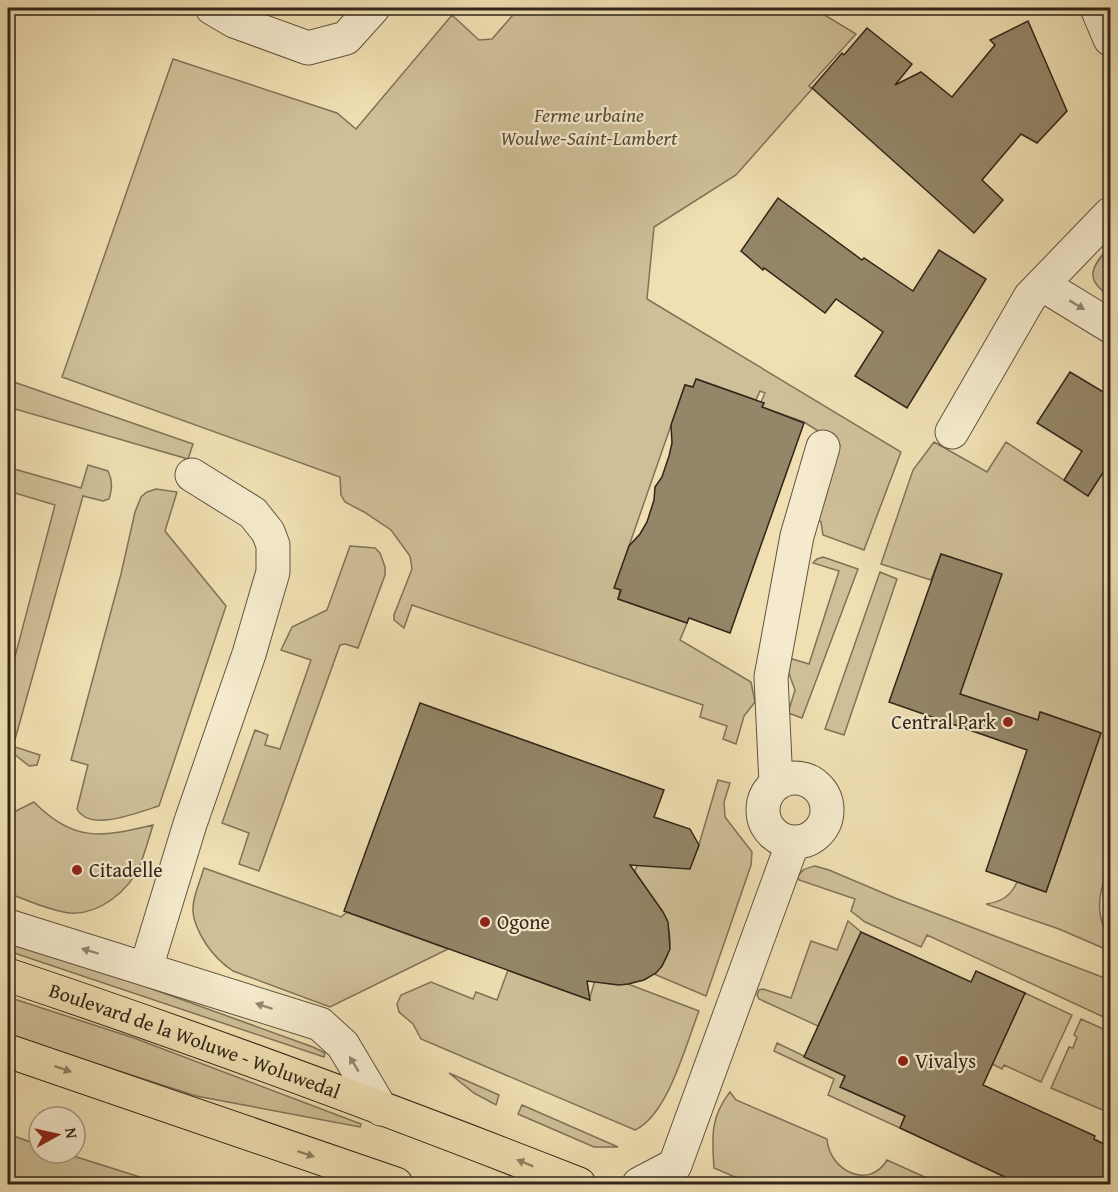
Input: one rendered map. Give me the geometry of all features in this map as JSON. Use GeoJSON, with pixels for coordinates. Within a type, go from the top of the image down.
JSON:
{"type":"FeatureCollection","features":[{"type":"Feature","properties":{"kind":"highway","name":"Boulevard de la Woluwe - Woluwedal"},"geometry":{"type":"LineString","coordinates":[[8,975],[122,1014],[381,1109],[579,1185]]}},
{"type":"Feature","properties":{"kind":"highway"},"geometry":{"type":"LineString","coordinates":[[8,1051],[396,1185]]}},
{"type":"Feature","properties":{"kind":"street"},"geometry":{"type":"LineString","coordinates":[[212,8],[234,21],[308,48],[346,38],[373,8]]}},
{"type":"Feature","properties":{"kind":"street"},"geometry":{"type":"LineString","coordinates":[[1097,8],[1110,39]]}},
{"type":"Feature","properties":{"kind":"street"},"geometry":{"type":"LineString","coordinates":[[952,432],[1030,297],[1110,214]]}},
{"type":"Feature","properties":{"kind":"street"},"geometry":{"type":"LineString","coordinates":[[1043,285],[1110,326]]}},
{"type":"Feature","properties":{"kind":"street"},"geometry":{"type":"LineString","coordinates":[[776,784],[771,677],[797,536],[823,447]]}},
{"type":"Feature","properties":{"kind":"street"},"geometry":{"type":"LineString","coordinates":[[146,968],[190,824],[249,654],[273,572],[273,545],[261,522],[253,513],[192,475]]}},
{"type":"Feature","properties":{"kind":"street"},"geometry":{"type":"LineString","coordinates":[[790,778],[811,783],[820,790],[827,810],[820,830],[805,840],[793,842],[777,836],[769,828],[763,808],[766,797],[776,784],[790,778]]}},
{"type":"Feature","properties":{"kind":"street"},"geometry":{"type":"LineString","coordinates":[[639,1185],[675,1165],[793,842]]}},
{"type":"Feature","properties":{"kind":"street","name":"Boulevard de la Woluwe - Woluwedal"},"geometry":{"type":"LineString","coordinates":[[8,926],[320,1024],[343,1046],[381,1109]]}},
{"type":"Feature","properties":{"kind":"green space","name":"Ferme urbaine Woulwe-Saint-Lambert"},"geometry":{"type":"Polygon","coordinates":[[[519,8],[813,8],[856,34],[809,86],[812,89],[736,175],[654,227],[647,299],[901,452],[864,550],[823,535],[821,522],[815,517],[840,445],[804,422],[762,407],[764,403],[761,402],[765,393],[760,391],[756,400],[697,379],[693,387],[685,385],[629,546],[618,599],[687,623],[680,640],[751,682],[755,702],[744,716],[736,744],[723,739],[727,726],[700,717],[703,705],[412,605],[404,628],[394,620],[394,615],[412,569],[410,556],[391,530],[345,502],[341,495],[340,477],[62,377],[173,59],[337,113],[356,129],[452,15],[479,40],[492,39],[519,8]]]}},
{"type":"Feature","properties":{"kind":"green space"},"geometry":{"type":"Polygon","coordinates":[[[1110,246],[1110,296],[1096,284],[1093,272],[1099,259],[1110,246]]]}},
{"type":"Feature","properties":{"kind":"green space"},"geometry":{"type":"Polygon","coordinates":[[[8,380],[193,444],[188,459],[8,407],[8,380]]]}},
{"type":"Feature","properties":{"kind":"green space"},"geometry":{"type":"Polygon","coordinates":[[[934,442],[987,472],[1006,442],[1088,496],[1107,466],[1110,468],[1110,860],[1102,885],[1100,910],[1104,928],[1110,932],[1110,951],[1059,929],[986,904],[1005,897],[1017,882],[1046,892],[1101,733],[1041,712],[1038,720],[960,694],[1001,574],[941,554],[931,580],[881,564],[913,470],[934,442]]]}},
{"type":"Feature","properties":{"kind":"green space"},"geometry":{"type":"Polygon","coordinates":[[[88,465],[108,471],[111,492],[109,499],[103,501],[83,496],[14,743],[15,747],[40,755],[37,765],[29,766],[8,749],[8,683],[55,505],[8,491],[8,489],[14,469],[81,488],[88,465]]]}},
{"type":"Feature","properties":{"kind":"green space"},"geometry":{"type":"Polygon","coordinates":[[[156,489],[177,492],[165,531],[226,606],[159,806],[115,819],[92,820],[83,816],[77,809],[88,765],[71,760],[121,574],[135,512],[141,497],[156,489]]]}},
{"type":"Feature","properties":{"kind":"green space"},"geometry":{"type":"Polygon","coordinates":[[[350,546],[375,548],[380,553],[385,575],[358,648],[345,644],[340,645],[259,871],[239,864],[249,833],[222,823],[255,730],[268,735],[265,745],[280,749],[311,660],[281,650],[292,627],[327,610],[350,546]]]}},
{"type":"Feature","properties":{"kind":"green space"},"geometry":{"type":"Polygon","coordinates":[[[823,557],[858,569],[802,718],[788,713],[795,690],[788,671],[789,658],[809,664],[839,571],[813,563],[823,557]]]}},
{"type":"Feature","properties":{"kind":"green space"},"geometry":{"type":"Polygon","coordinates":[[[880,572],[897,579],[844,735],[825,729],[880,572]]]}},
{"type":"Feature","properties":{"kind":"green space"},"geometry":{"type":"Polygon","coordinates":[[[718,780],[730,783],[724,802],[725,817],[752,852],[751,865],[706,996],[654,974],[664,963],[669,950],[670,937],[667,924],[653,900],[631,882],[650,830],[698,848],[718,780]]]}},
{"type":"Feature","properties":{"kind":"green space"},"geometry":{"type":"Polygon","coordinates":[[[34,802],[62,825],[89,833],[119,832],[153,825],[135,875],[112,900],[92,910],[70,913],[47,908],[8,893],[8,811],[16,811],[34,802]]]}},
{"type":"Feature","properties":{"kind":"green space"},"geometry":{"type":"Polygon","coordinates":[[[815,866],[1110,980],[1110,1020],[927,935],[921,947],[865,922],[851,911],[855,899],[799,880],[799,874],[815,866]]]}},
{"type":"Feature","properties":{"kind":"green space"},"geometry":{"type":"Polygon","coordinates":[[[204,868],[341,917],[347,912],[448,949],[330,1007],[233,971],[215,956],[199,933],[193,915],[194,899],[204,868]]]}},
{"type":"Feature","properties":{"kind":"green space"},"geometry":{"type":"Polygon","coordinates":[[[848,921],[861,932],[818,1026],[759,999],[757,995],[759,990],[763,989],[791,998],[811,941],[837,950],[848,921]]]}},
{"type":"Feature","properties":{"kind":"green space"},"geometry":{"type":"Polygon","coordinates":[[[8,939],[313,1047],[325,1053],[324,1057],[8,951],[8,939]]]}},
{"type":"Feature","properties":{"kind":"green space"},"geometry":{"type":"Polygon","coordinates":[[[508,970],[590,997],[595,980],[611,984],[628,984],[699,1011],[674,1077],[657,1110],[647,1122],[635,1130],[421,1039],[413,1024],[399,1012],[397,1004],[401,995],[431,982],[473,999],[476,992],[497,1000],[508,970]]]}},
{"type":"Feature","properties":{"kind":"green space"},"geometry":{"type":"Polygon","coordinates":[[[1025,993],[1072,1015],[1041,1082],[1004,1065],[1002,1069],[992,1064],[1025,993]]]}},
{"type":"Feature","properties":{"kind":"green space"},"geometry":{"type":"Polygon","coordinates":[[[8,997],[134,1038],[361,1124],[360,1127],[196,1096],[8,1035],[8,997]]]}},
{"type":"Feature","properties":{"kind":"green space"},"geometry":{"type":"Polygon","coordinates":[[[1081,1019],[1110,1032],[1110,1091],[1105,1111],[1051,1088],[1069,1047],[1073,1048],[1077,1037],[1074,1035],[1081,1019]]]}},
{"type":"Feature","properties":{"kind":"green space"},"geometry":{"type":"Polygon","coordinates":[[[777,1043],[845,1076],[841,1087],[905,1116],[900,1128],[828,1095],[834,1079],[774,1051],[777,1043]]]}},
{"type":"Feature","properties":{"kind":"green space"},"geometry":{"type":"Polygon","coordinates":[[[449,1073],[499,1095],[496,1105],[474,1093],[449,1073]]]}},
{"type":"Feature","properties":{"kind":"green space"},"geometry":{"type":"Polygon","coordinates":[[[730,1092],[736,1100],[827,1139],[829,1150],[835,1160],[851,1173],[870,1174],[879,1169],[887,1160],[940,1184],[751,1184],[714,1168],[714,1128],[723,1101],[730,1092]]]}},
{"type":"Feature","properties":{"kind":"green space"},"geometry":{"type":"Polygon","coordinates":[[[522,1105],[618,1147],[594,1147],[518,1114],[522,1105]]]}},
{"type":"Feature","properties":{"kind":"green space"},"geometry":{"type":"Polygon","coordinates":[[[8,1134],[27,1141],[27,1165],[87,1165],[87,1160],[162,1184],[8,1184],[8,1134]]]}},
{"type":"Feature","properties":{"kind":"building"},"geometry":{"type":"Polygon","coordinates":[[[1028,21],[1067,111],[1037,143],[1021,134],[982,180],[1003,200],[974,233],[812,88],[867,28],[912,64],[895,85],[921,72],[952,97],[995,45],[990,40],[1028,21]]]}},
{"type":"Feature","properties":{"kind":"building"},"geometry":{"type":"Polygon","coordinates":[[[778,198],[862,260],[864,258],[913,291],[939,250],[986,279],[907,408],[855,376],[883,332],[836,299],[825,313],[764,268],[763,270],[741,251],[778,198]]]}},
{"type":"Feature","properties":{"kind":"building"},"geometry":{"type":"Polygon","coordinates":[[[1070,372],[1110,396],[1110,468],[1107,466],[1088,496],[1064,480],[1082,451],[1037,423],[1070,372]]]}},
{"type":"Feature","properties":{"kind":"building"},"geometry":{"type":"Polygon","coordinates":[[[696,379],[764,403],[762,407],[804,423],[730,633],[689,618],[687,623],[618,599],[621,590],[614,588],[629,546],[647,522],[654,500],[655,487],[662,477],[669,456],[672,443],[671,425],[685,385],[693,387],[696,379]]]}},
{"type":"Feature","properties":{"kind":"building","name":"Central Park"},"geometry":{"type":"Polygon","coordinates":[[[941,554],[1002,574],[960,694],[1038,720],[1040,712],[1101,733],[1046,892],[986,871],[1027,750],[889,702],[941,554]]]}},
{"type":"Feature","properties":{"kind":"building"},"geometry":{"type":"Polygon","coordinates":[[[420,703],[664,790],[654,817],[690,829],[699,845],[690,869],[630,865],[668,922],[670,949],[656,973],[644,980],[628,984],[587,981],[590,1000],[344,911],[420,703]]]}},
{"type":"Feature","properties":{"kind":"building","name":"Vivalys"},"geometry":{"type":"Polygon","coordinates":[[[861,932],[971,982],[976,971],[1025,993],[983,1085],[1095,1136],[1094,1139],[1110,1147],[1110,1185],[1022,1185],[900,1128],[905,1116],[840,1087],[845,1076],[804,1057],[861,932]]]}},
{"type":"Feature","properties":{"kind":"place","name":"Central Park"},"geometry":{"type":"Point","coordinates":[1008,722]}},
{"type":"Feature","properties":{"kind":"place","name":"Citadelle"},"geometry":{"type":"Point","coordinates":[77,870]}},
{"type":"Feature","properties":{"kind":"place","name":"Ogone"},"geometry":{"type":"Point","coordinates":[485,922]}},
{"type":"Feature","properties":{"kind":"place","name":"Vivalys"},"geometry":{"type":"Point","coordinates":[903,1061]}}]}
